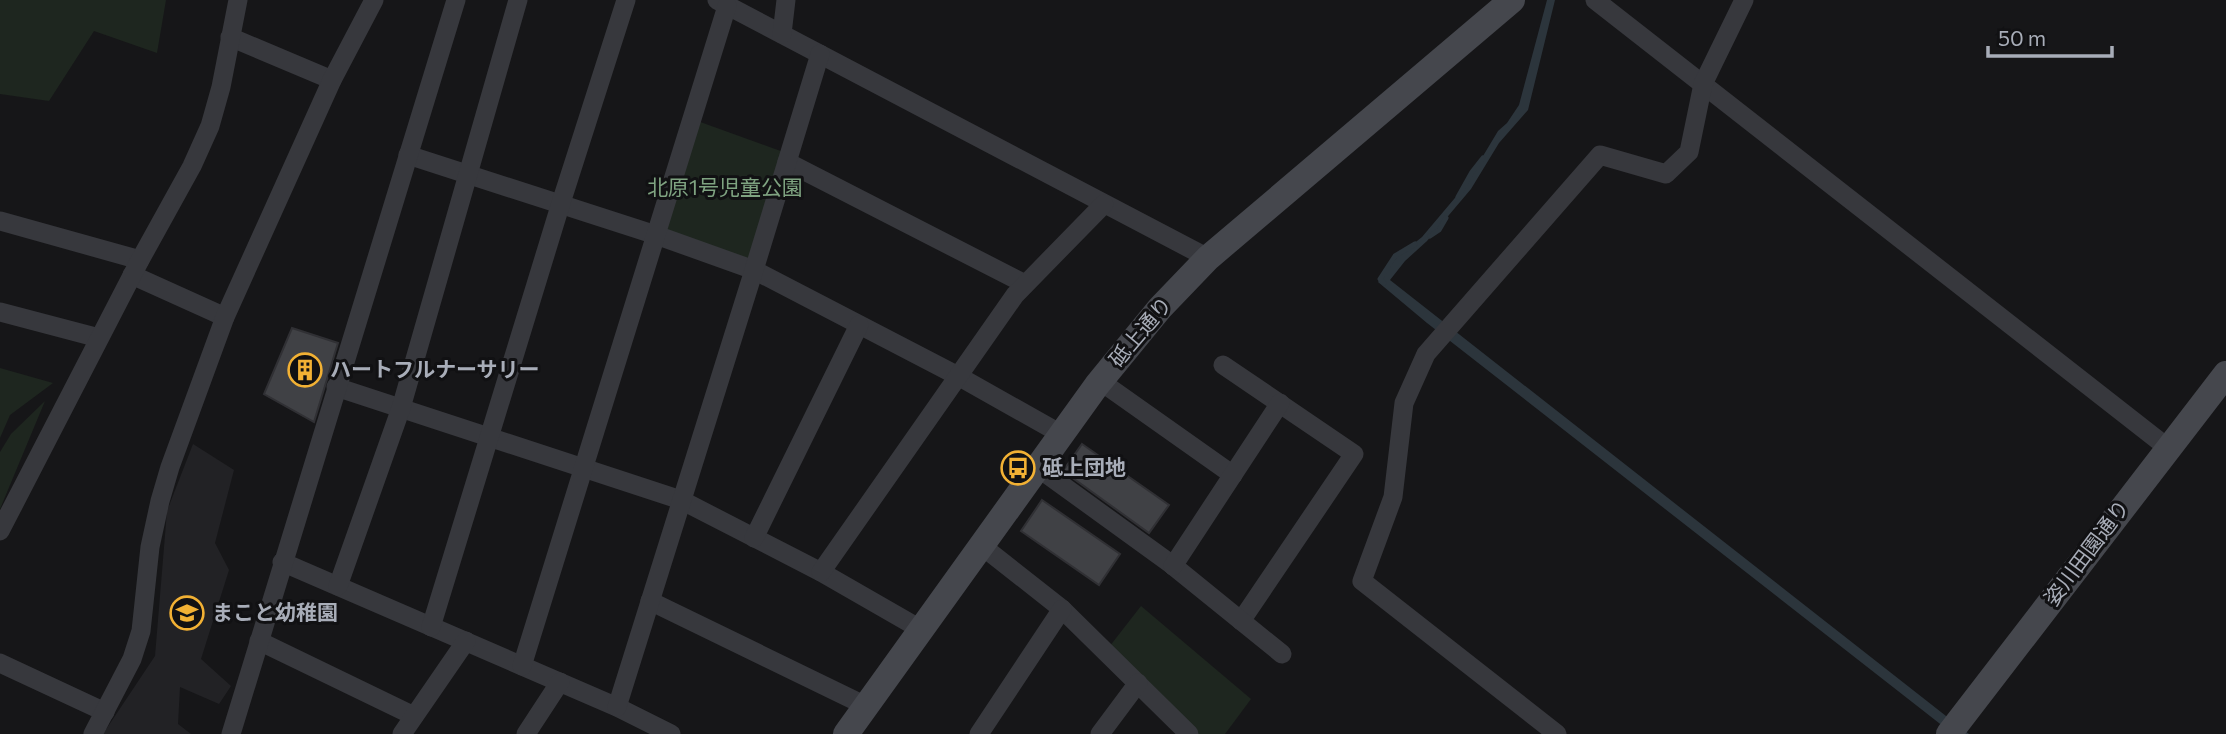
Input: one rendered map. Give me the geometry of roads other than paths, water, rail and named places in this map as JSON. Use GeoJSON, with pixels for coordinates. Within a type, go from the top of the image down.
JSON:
{"type":"FeatureCollection","features":[{"type":"Feature","properties":{"kind":"street"},"geometry":{"type":"LineString","coordinates":[[0,531],[210,127],[221,87],[238,0]]}},
{"type":"Feature","properties":{"kind":"street"},"geometry":{"type":"LineString","coordinates":[[93,734],[132,659],[141,631],[150,547],[163,489],[225,317],[332,80],[374,0]]}},
{"type":"Feature","properties":{"kind":"street"},"geometry":{"type":"LineString","coordinates":[[231,734],[456,0]]}},
{"type":"Feature","properties":{"kind":"street"},"geometry":{"type":"LineString","coordinates":[[338,586],[401,408],[518,0]]}},
{"type":"Feature","properties":{"kind":"street"},"geometry":{"type":"LineString","coordinates":[[432,626],[626,0]]}},
{"type":"Feature","properties":{"kind":"street"},"geometry":{"type":"LineString","coordinates":[[782,34],[786,0]]}},
{"type":"Feature","properties":{"kind":"street","name":"砥上通り"},"geometry":{"type":"LineString","coordinates":[[846,734],[1100,381],[1160,308],[1208,258],[1512,0]]}},
{"type":"Feature","properties":{"kind":"street"},"geometry":{"type":"LineString","coordinates":[[1595,0],[2168,448]]}},
{"type":"Feature","properties":{"kind":"street"},"geometry":{"type":"LineString","coordinates":[[1557,734],[1362,581],[1394,498],[1404,403],[1426,354],[1600,155],[1666,174],[1689,152],[1703,84],[1744,0]]}},
{"type":"Feature","properties":{"kind":"street"},"geometry":{"type":"LineString","coordinates":[[522,666],[656,235],[722,3],[1208,258]]}},
{"type":"Feature","properties":{"kind":"street"},"geometry":{"type":"LineString","coordinates":[[230,37],[332,80]]}},
{"type":"Feature","properties":{"kind":"street"},"geometry":{"type":"LineString","coordinates":[[617,707],[820,54]]}},
{"type":"Feature","properties":{"kind":"street"},"geometry":{"type":"LineString","coordinates":[[408,155],[656,235],[754,270],[958,376],[1061,434]]}},
{"type":"Feature","properties":{"kind":"street"},"geometry":{"type":"LineString","coordinates":[[787,162],[1025,284]]}},
{"type":"Feature","properties":{"kind":"street"},"geometry":{"type":"LineString","coordinates":[[821,572],[1015,295],[1104,204]]}},
{"type":"Feature","properties":{"kind":"street"},"geometry":{"type":"LineString","coordinates":[[0,221],[136,267],[225,317]]}},
{"type":"Feature","properties":{"kind":"street"},"geometry":{"type":"LineString","coordinates":[[0,312],[99,338]]}},
{"type":"Feature","properties":{"kind":"street"},"geometry":{"type":"LineString","coordinates":[[754,538],[859,325]]}},
{"type":"Feature","properties":{"kind":"street"},"geometry":{"type":"LineString","coordinates":[[1223,365],[1354,454],[1241,621]]}},
{"type":"Feature","properties":{"kind":"street","name":"姿川田園通り"},"geometry":{"type":"LineString","coordinates":[[1949,734],[2226,374]]}},
{"type":"Feature","properties":{"kind":"street"},"geometry":{"type":"LineString","coordinates":[[1100,381],[1233,475]]}},
{"type":"Feature","properties":{"kind":"street"},"geometry":{"type":"LineString","coordinates":[[336,387],[681,500],[821,572],[922,630]]}},
{"type":"Feature","properties":{"kind":"street"},"geometry":{"type":"LineString","coordinates":[[1173,566],[1280,403]]}},
{"type":"Feature","properties":{"kind":"street"},"geometry":{"type":"LineString","coordinates":[[1037,467],[1173,566],[1282,654]]}},
{"type":"Feature","properties":{"kind":"street"},"geometry":{"type":"LineString","coordinates":[[982,546],[1062,609],[1189,734]]}},
{"type":"Feature","properties":{"kind":"street"},"geometry":{"type":"LineString","coordinates":[[282,562],[617,707],[671,734]]}},
{"type":"Feature","properties":{"kind":"street"},"geometry":{"type":"LineString","coordinates":[[650,601],[866,706]]}},
{"type":"Feature","properties":{"kind":"street"},"geometry":{"type":"LineString","coordinates":[[979,734],[1062,609]]}},
{"type":"Feature","properties":{"kind":"street"},"geometry":{"type":"LineString","coordinates":[[259,641],[414,716]]}},
{"type":"Feature","properties":{"kind":"street"},"geometry":{"type":"LineString","coordinates":[[402,734],[466,641]]}},
{"type":"Feature","properties":{"kind":"street"},"geometry":{"type":"LineString","coordinates":[[0,663],[105,712]]}},
{"type":"Feature","properties":{"kind":"street"},"geometry":{"type":"LineString","coordinates":[[526,734],[560,682]]}},
{"type":"Feature","properties":{"kind":"street"},"geometry":{"type":"LineString","coordinates":[[1100,734],[1138,683]]}},
{"type":"Feature","properties":{"kind":"waterway"},"geometry":{"type":"LineString","coordinates":[[1458,197],[1483,158]]}},
{"type":"Feature","properties":{"kind":"waterway"},"geometry":{"type":"LineString","coordinates":[[1430,236],[1439,230],[1446,218]]}},
{"type":"Feature","properties":{"kind":"waterway"},"geometry":{"type":"LineString","coordinates":[[1384,283],[1380,279],[1395,256],[1415,244]]}},
{"type":"Feature","properties":{"kind":"place","name":"ハートフルナーサリー"},"geometry":{"type":"Point","coordinates":[305,370]}},
{"type":"Feature","properties":{"kind":"place","name":"砥上団地"},"geometry":{"type":"Point","coordinates":[1018,468]}},
{"type":"Feature","properties":{"kind":"place","name":"まこと幼稚園"},"geometry":{"type":"Point","coordinates":[187,613]}},
{"type":"Feature","properties":{"kind":"park label","name":"北原1号児童公園"},"geometry":{"type":"Point","coordinates":[725,188]}}]}
